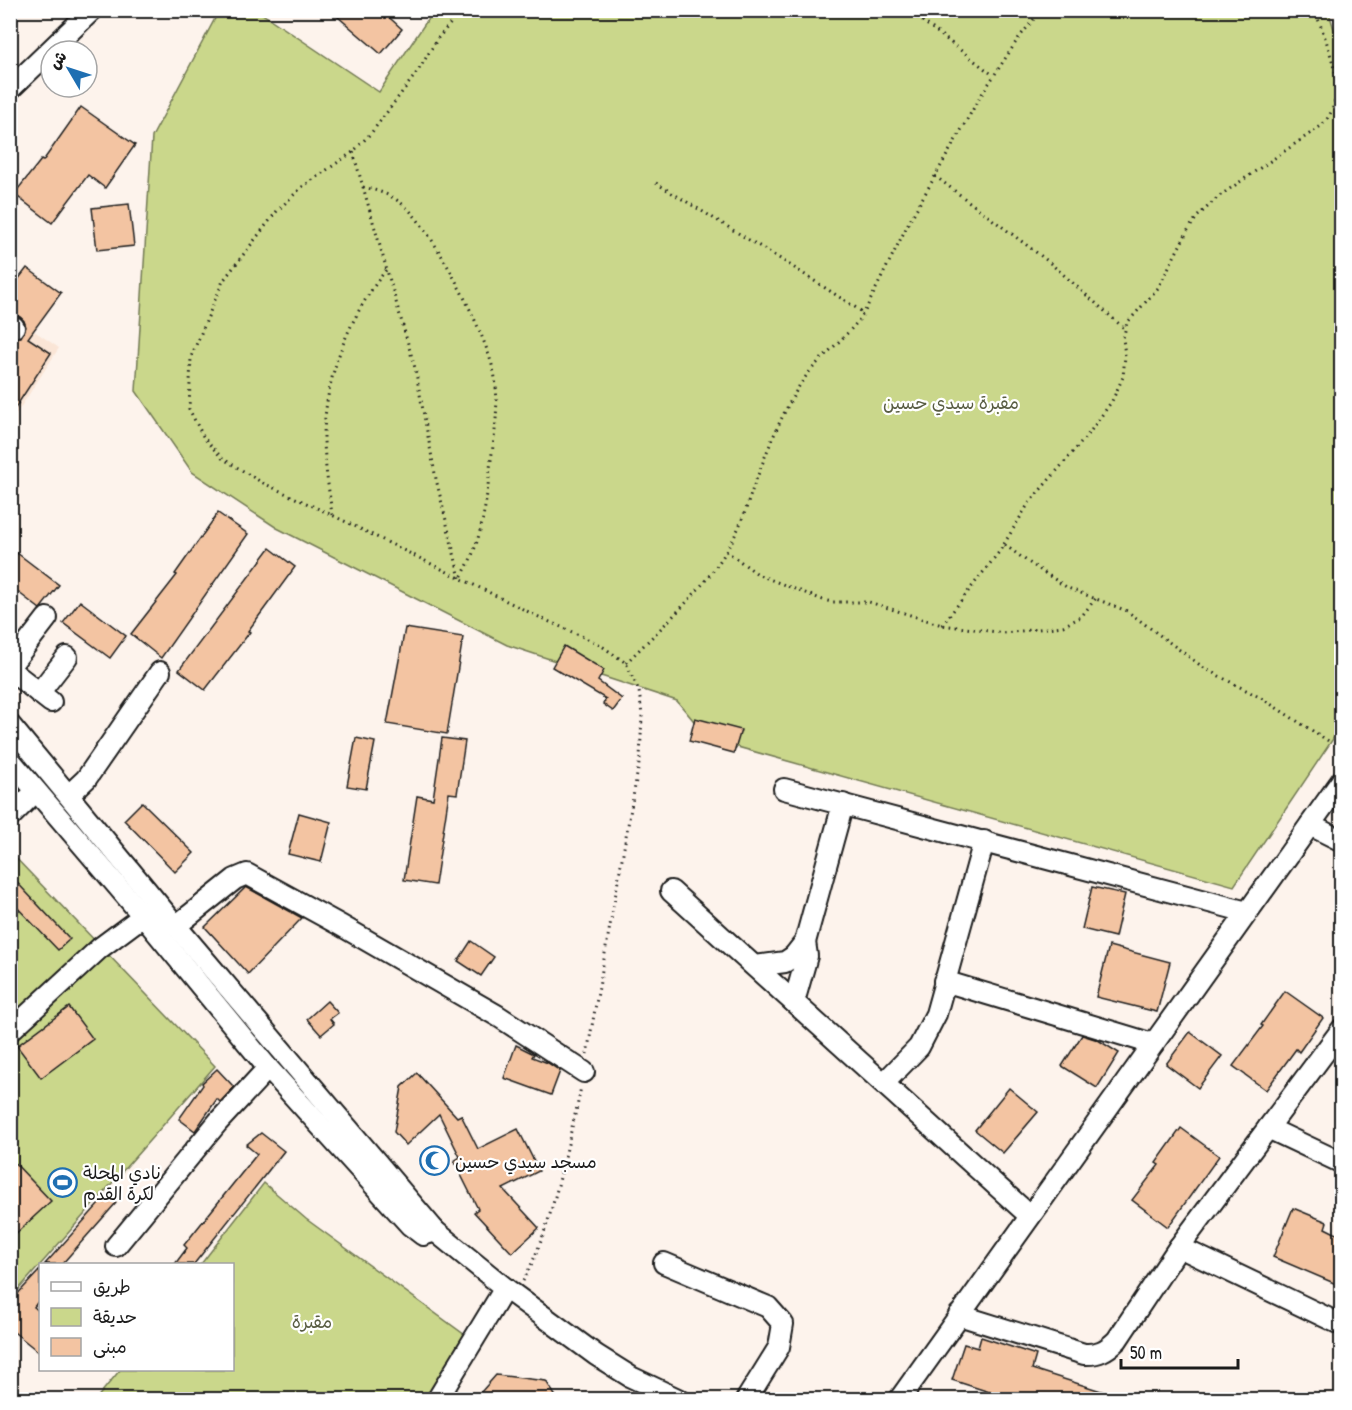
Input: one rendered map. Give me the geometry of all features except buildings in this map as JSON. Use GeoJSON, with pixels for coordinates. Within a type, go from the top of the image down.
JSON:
{"type":"FeatureCollection","features":[{"type":"Feature","properties":{"kind":"street"},"geometry":{"type":"LineString","coordinates":[[10,89],[92,10]]}},
{"type":"Feature","properties":{"kind":"street"},"geometry":{"type":"LineString","coordinates":[[47,618],[10,668],[45,697],[67,657]]}},
{"type":"Feature","properties":{"kind":"street"},"geometry":{"type":"LineString","coordinates":[[69,795],[86,779],[160,672]]}},
{"type":"Feature","properties":{"kind":"street"},"geometry":{"type":"LineString","coordinates":[[10,725],[176,926],[435,1231],[510,1292],[596,1355],[631,1377],[680,1400]]}},
{"type":"Feature","properties":{"kind":"street"},"geometry":{"type":"LineString","coordinates":[[10,760],[268,1068],[410,1225],[423,1235],[435,1231]]}},
{"type":"Feature","properties":{"kind":"street"},"geometry":{"type":"LineString","coordinates":[[899,1400],[1341,780]]}},
{"type":"Feature","properties":{"kind":"street"},"geometry":{"type":"LineString","coordinates":[[784,789],[1246,912]]}},
{"type":"Feature","properties":{"kind":"street"},"geometry":{"type":"LineString","coordinates":[[10,817],[36,791]]}},
{"type":"Feature","properties":{"kind":"street"},"geometry":{"type":"LineString","coordinates":[[755,966],[785,962],[795,956],[805,942],[843,804]]}},
{"type":"Feature","properties":{"kind":"street"},"geometry":{"type":"LineString","coordinates":[[1310,825],[1341,841]]}},
{"type":"Feature","properties":{"kind":"street"},"geometry":{"type":"LineString","coordinates":[[884,1083],[908,1059],[928,1031],[936,1014],[984,841]]}},
{"type":"Feature","properties":{"kind":"street"},"geometry":{"type":"LineString","coordinates":[[176,926],[235,879],[247,874],[498,1016],[584,1072]]}},
{"type":"Feature","properties":{"kind":"street"},"geometry":{"type":"LineString","coordinates":[[671,891],[1029,1216]]}},
{"type":"Feature","properties":{"kind":"street"},"geometry":{"type":"LineString","coordinates":[[10,1031],[100,948],[143,916]]}},
{"type":"Feature","properties":{"kind":"street"},"geometry":{"type":"LineString","coordinates":[[794,1002],[807,956],[805,942]]}},
{"type":"Feature","properties":{"kind":"street"},"geometry":{"type":"LineString","coordinates":[[944,981],[1152,1044]]}},
{"type":"Feature","properties":{"kind":"street"},"geometry":{"type":"LineString","coordinates":[[959,1315],[1084,1354],[1100,1353],[1109,1348],[1179,1247],[1341,1029]]}},
{"type":"Feature","properties":{"kind":"street"},"geometry":{"type":"LineString","coordinates":[[116,1246],[218,1122],[268,1068]]}},
{"type":"Feature","properties":{"kind":"street"},"geometry":{"type":"LineString","coordinates":[[1268,1128],[1341,1163]]}},
{"type":"Feature","properties":{"kind":"street"},"geometry":{"type":"LineString","coordinates":[[1179,1247],[1341,1325]]}},
{"type":"Feature","properties":{"kind":"street"},"geometry":{"type":"LineString","coordinates":[[664,1263],[768,1307],[783,1324],[779,1347],[746,1400]]}},
{"type":"Feature","properties":{"kind":"street"},"geometry":{"type":"LineString","coordinates":[[437,1400],[510,1292]]}},
{"type":"Feature","properties":{"kind":"path"},"geometry":{"type":"LineString","coordinates":[[462,10],[438,38],[418,71],[388,112],[353,152],[302,187],[277,211],[223,281],[191,357],[189,409],[204,438],[222,458],[261,482],[332,514],[460,579],[599,644],[626,663],[639,691],[642,715],[640,758],[578,1107],[546,1228],[532,1264],[510,1292]]}},
{"type":"Feature","properties":{"kind":"path"},"geometry":{"type":"LineString","coordinates":[[908,10],[993,75]]}},
{"type":"Feature","properties":{"kind":"path"},"geometry":{"type":"LineString","coordinates":[[626,663],[684,604],[706,579],[726,550],[738,530],[768,447],[798,387],[816,364],[856,326],[909,222],[993,75],[1041,10]]}},
{"type":"Feature","properties":{"kind":"path"},"geometry":{"type":"LineString","coordinates":[[942,625],[1004,544],[1029,503],[1091,430],[1112,401],[1123,377],[1125,366],[1123,338],[1125,329],[1131,318],[1158,288],[1188,230],[1207,207],[1321,126],[1330,115],[1336,102],[1337,86],[1328,47],[1315,10]]}},
{"type":"Feature","properties":{"kind":"path"},"geometry":{"type":"LineString","coordinates":[[353,152],[418,379],[436,479],[460,579]]}},
{"type":"Feature","properties":{"kind":"path"},"geometry":{"type":"LineString","coordinates":[[935,176],[1049,262],[1125,329]]}},
{"type":"Feature","properties":{"kind":"path"},"geometry":{"type":"LineString","coordinates":[[656,183],[864,313]]}},
{"type":"Feature","properties":{"kind":"path"},"geometry":{"type":"LineString","coordinates":[[363,187],[391,196],[420,222],[475,319],[495,376],[497,403],[484,519],[469,565],[460,579]]}},
{"type":"Feature","properties":{"kind":"path"},"geometry":{"type":"LineString","coordinates":[[332,514],[324,437],[331,385],[350,327],[371,289],[386,269]]}},
{"type":"Feature","properties":{"kind":"path"},"geometry":{"type":"LineString","coordinates":[[1004,544],[1057,582],[1078,593],[1126,611],[1204,668],[1262,698],[1330,742]]}},
{"type":"Feature","properties":{"kind":"path"},"geometry":{"type":"LineString","coordinates":[[726,550],[759,575],[823,600],[879,604],[942,625],[1005,633],[1063,626],[1081,617],[1096,598]]}},
{"type":"Feature","properties":{"kind":"shaded area"},"geometry":{"type":"Polygon","coordinates":[[[11,315],[59,348],[11,422],[11,315]]]}},
{"type":"Feature","properties":{"kind":"green space","name":"مقبرة سيدي حسين"},"geometry":{"type":"Polygon","coordinates":[[[434,10],[1328,10],[1341,51],[1341,727],[1234,886],[709,739],[677,701],[507,645],[277,528],[192,472],[136,391],[152,137],[219,11],[258,11],[379,92],[434,10]]]}},
{"type":"Feature","properties":{"kind":"green space","name":"نادي المحلة لكرة القدم"},"geometry":{"type":"Polygon","coordinates":[[[10,852],[215,1066],[42,1263],[39,1263],[39,1266],[11,1298],[10,852]]]}},
{"type":"Feature","properties":{"kind":"green space","name":"مقبرة"},"geometry":{"type":"Polygon","coordinates":[[[264,1183],[306,1219],[465,1335],[426,1399],[96,1399],[119,1371],[234,1371],[234,1263],[202,1263],[264,1183]]]}},
{"type":"Feature","properties":{"kind":"place","name":"مسجد سيدي حسين"},"geometry":{"type":"Point","coordinates":[434,1161]}},
{"type":"Feature","properties":{"kind":"place","name":"نادي المحلة لكرة القدم"},"geometry":{"type":"Point","coordinates":[62,1182]}}]}
